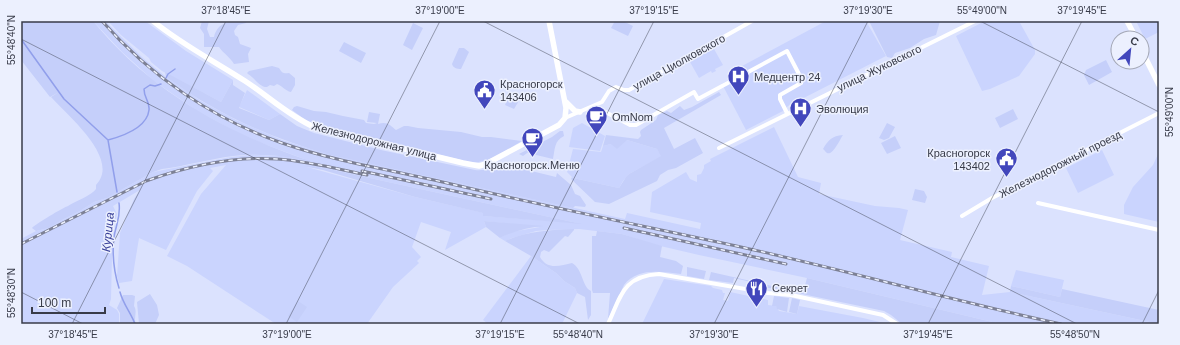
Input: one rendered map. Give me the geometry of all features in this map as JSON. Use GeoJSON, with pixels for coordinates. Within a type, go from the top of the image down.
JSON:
{"type":"FeatureCollection","features":[{"type":"Feature","properties":{"kind":"street","name":"Железнодорожная улица"},"geometry":{"type":"LineString","coordinates":[[152,21],[178,40],[239,77],[308,125],[328,132],[479,166],[486,164],[559,125],[565,118]]}},
{"type":"Feature","properties":{"kind":"street"},"geometry":{"type":"LineString","coordinates":[[549,21],[565,101],[565,118]]}},
{"type":"Feature","properties":{"kind":"street","name":"улица Циолковского"},"geometry":{"type":"LineString","coordinates":[[565,118],[594,106],[605,99],[612,88],[616,87],[629,90],[752,21]]}},
{"type":"Feature","properties":{"kind":"street","name":"улица Жуковского"},"geometry":{"type":"LineString","coordinates":[[719,148],[975,21]]}},
{"type":"Feature","properties":{"kind":"street"},"geometry":{"type":"LineString","coordinates":[[1127,21],[1132,30]]}},
{"type":"Feature","properties":{"kind":"street"},"geometry":{"type":"LineString","coordinates":[[594,106],[630,124],[636,125],[694,92],[698,99],[787,51],[802,80],[801,83],[780,95],[780,99],[787,113]]}},
{"type":"Feature","properties":{"kind":"street"},"geometry":{"type":"LineString","coordinates":[[1150,67],[1159,85]]}},
{"type":"Feature","properties":{"kind":"street"},"geometry":{"type":"LineString","coordinates":[[565,101],[572,109],[580,112]]}},
{"type":"Feature","properties":{"kind":"street","name":"Железнодорожный проезд"},"geometry":{"type":"LineString","coordinates":[[962,216],[992,198],[1159,113]]}},
{"type":"Feature","properties":{"kind":"street"},"geometry":{"type":"LineString","coordinates":[[1038,204],[1159,230]]}},
{"type":"Feature","properties":{"kind":"street"},"geometry":{"type":"LineString","coordinates":[[608,324],[622,293],[628,285],[643,276],[659,274],[768,293],[791,295],[883,315],[897,324]]}},
{"type":"Feature","properties":{"kind":"shaded area"},"geometry":{"type":"Polygon","coordinates":[[[21,21],[93,21],[140,69],[165,89],[192,107],[250,138],[313,162],[273,156],[243,155],[224,157],[162,169],[153,172],[107,198],[94,202],[49,228],[36,231],[32,228],[38,223],[87,196],[96,189],[96,185],[102,175],[102,163],[89,138],[51,97],[59,92],[50,97],[21,60],[21,21]]]}},
{"type":"Feature","properties":{"kind":"shaded area"},"geometry":{"type":"Polygon","coordinates":[[[93,21],[105,21],[144,59],[166,77],[201,101],[236,120],[282,140],[330,155],[625,219],[627,213],[700,229],[701,223],[650,212],[652,192],[686,172],[690,179],[697,182],[697,175],[701,174],[704,165],[711,161],[710,159],[774,127],[798,177],[821,183],[819,194],[875,206],[908,210],[900,240],[952,252],[951,257],[989,266],[982,295],[1010,292],[1159,324],[1001,324],[807,278],[656,245],[622,234],[579,229],[547,230],[536,231],[505,241],[500,238],[511,232],[540,227],[484,221],[486,227],[445,250],[451,232],[421,222],[412,247],[421,257],[417,261],[419,263],[393,287],[367,324],[276,324],[187,266],[167,256],[201,194],[226,165],[210,168],[213,171],[197,191],[166,250],[139,238],[132,281],[119,283],[117,276],[120,233],[134,199],[140,190],[113,206],[117,214],[114,227],[111,299],[109,305],[117,310],[119,314],[119,324],[21,324],[21,239],[36,231],[49,228],[94,202],[107,198],[153,172],[231,157],[251,155],[281,156],[307,160],[238,133],[196,110],[154,81],[122,52],[93,21]],[[307,167],[415,197],[484,213],[483,216],[577,223],[333,170],[307,167]]]}},
{"type":"Feature","properties":{"kind":"shaded area"},"geometry":{"type":"Polygon","coordinates":[[[108,21],[145,21],[186,51],[233,80],[221,102],[162,71],[121,35],[108,21]]]}},
{"type":"Feature","properties":{"kind":"shaded area"},"geometry":{"type":"Polygon","coordinates":[[[202,21],[209,21],[207,29],[210,37],[214,37],[216,31],[223,24],[247,21],[246,23],[238,25],[234,31],[240,44],[251,48],[248,54],[249,62],[234,64],[219,47],[204,47],[204,34],[200,28],[202,21]]]}},
{"type":"Feature","properties":{"kind":"shaded area"},"geometry":{"type":"Polygon","coordinates":[[[615,21],[623,21],[633,26],[628,36],[611,28],[615,21]]]}},
{"type":"Feature","properties":{"kind":"shaded area"},"geometry":{"type":"Polygon","coordinates":[[[826,21],[866,21],[886,56],[788,106],[783,111],[746,130],[722,84],[732,78],[729,73],[826,21]]]}},
{"type":"Feature","properties":{"kind":"shaded area"},"geometry":{"type":"Polygon","coordinates":[[[869,21],[940,21],[936,35],[924,39],[910,48],[895,53],[892,58],[887,57],[869,21]]]}},
{"type":"Feature","properties":{"kind":"shaded area"},"geometry":{"type":"Polygon","coordinates":[[[985,21],[1019,21],[1035,50],[1035,54],[1019,76],[982,91],[956,36],[985,21]]]}},
{"type":"Feature","properties":{"kind":"shaded area"},"geometry":{"type":"Polygon","coordinates":[[[1136,21],[1159,21],[1159,32],[1150,36],[1150,30],[1140,30],[1136,21]]]}},
{"type":"Feature","properties":{"kind":"shaded area"},"geometry":{"type":"Polygon","coordinates":[[[413,23],[423,28],[412,50],[403,45],[413,23]]]}},
{"type":"Feature","properties":{"kind":"shaded area"},"geometry":{"type":"Polygon","coordinates":[[[344,42],[366,53],[361,63],[339,51],[344,42]]]}},
{"type":"Feature","properties":{"kind":"shaded area"},"geometry":{"type":"Polygon","coordinates":[[[459,48],[464,48],[469,52],[461,69],[455,68],[452,64],[459,48]]]}},
{"type":"Feature","properties":{"kind":"shaded area"},"geometry":{"type":"Polygon","coordinates":[[[714,49],[723,65],[715,69],[716,71],[712,73],[711,71],[699,78],[690,62],[706,53],[706,51],[714,49]]]}},
{"type":"Feature","properties":{"kind":"shaded area"},"geometry":{"type":"Polygon","coordinates":[[[1106,60],[1112,72],[1089,85],[1084,75],[1086,70],[1106,60]]]}},
{"type":"Feature","properties":{"kind":"shaded area"},"geometry":{"type":"Polygon","coordinates":[[[272,66],[279,68],[283,73],[289,73],[295,78],[295,85],[291,92],[277,84],[274,86],[270,85],[264,87],[247,73],[249,71],[272,66]]]}},
{"type":"Feature","properties":{"kind":"shaded area"},"geometry":{"type":"Polygon","coordinates":[[[165,72],[221,102],[233,80],[233,85],[245,93],[239,108],[269,120],[280,114],[297,126],[314,133],[381,150],[475,170],[489,169],[502,163],[507,168],[519,168],[556,177],[557,173],[571,185],[575,194],[580,196],[586,205],[585,207],[575,206],[573,208],[313,150],[280,139],[217,110],[166,77],[165,72]]]}},
{"type":"Feature","properties":{"kind":"shaded area"},"geometry":{"type":"Polygon","coordinates":[[[247,90],[280,114],[269,120],[239,107],[247,90]]]}},
{"type":"Feature","properties":{"kind":"shaded area"},"geometry":{"type":"Polygon","coordinates":[[[719,92],[721,95],[664,128],[674,149],[695,138],[703,153],[676,168],[668,170],[660,175],[657,181],[609,204],[595,202],[571,179],[572,177],[619,188],[629,174],[661,156],[657,149],[627,140],[617,149],[611,144],[603,146],[606,135],[638,139],[641,136],[641,130],[656,120],[658,115],[667,111],[671,113],[680,106],[684,110],[692,107],[719,92]]]}},
{"type":"Feature","properties":{"kind":"shaded area"},"geometry":{"type":"Polygon","coordinates":[[[510,94],[520,99],[514,109],[505,105],[510,94]]]}},
{"type":"Feature","properties":{"kind":"shaded area"},"geometry":{"type":"Polygon","coordinates":[[[297,106],[314,111],[364,120],[366,123],[374,124],[377,123],[367,122],[369,112],[380,114],[378,124],[386,123],[396,130],[404,126],[408,126],[461,132],[482,137],[522,141],[491,159],[470,162],[323,127],[307,121],[292,110],[297,106]]]}},
{"type":"Feature","properties":{"kind":"shaded area"},"geometry":{"type":"Polygon","coordinates":[[[1013,109],[1018,119],[1000,128],[995,118],[1013,109]]]}},
{"type":"Feature","properties":{"kind":"shaded area"},"geometry":{"type":"Polygon","coordinates":[[[582,123],[605,136],[600,151],[569,147],[573,128],[582,123]]]}},
{"type":"Feature","properties":{"kind":"shaded area"},"geometry":{"type":"Polygon","coordinates":[[[887,123],[895,127],[889,138],[884,140],[879,138],[887,123]]]}},
{"type":"Feature","properties":{"kind":"shaded area"},"geometry":{"type":"Polygon","coordinates":[[[560,131],[563,131],[564,136],[558,140],[553,159],[532,154],[530,151],[523,156],[519,154],[552,137],[560,131]]]}},
{"type":"Feature","properties":{"kind":"shaded area"},"geometry":{"type":"Polygon","coordinates":[[[843,135],[832,152],[827,153],[823,149],[831,139],[836,136],[843,135]]]}},
{"type":"Feature","properties":{"kind":"shaded area"},"geometry":{"type":"Polygon","coordinates":[[[895,136],[901,148],[887,154],[881,143],[895,136]]]}},
{"type":"Feature","properties":{"kind":"shaded area"},"geometry":{"type":"Polygon","coordinates":[[[627,140],[657,149],[662,156],[629,174],[619,188],[573,178],[567,172],[573,149],[601,152],[603,146],[627,140]]]}},
{"type":"Feature","properties":{"kind":"shaded area"},"geometry":{"type":"Polygon","coordinates":[[[1102,150],[1114,175],[1078,193],[1066,168],[1102,150]]]}},
{"type":"Feature","properties":{"kind":"shaded area"},"geometry":{"type":"Polygon","coordinates":[[[1159,152],[1159,222],[1124,214],[1124,205],[1133,187],[1153,165],[1159,152]]]}},
{"type":"Feature","properties":{"kind":"shaded area"},"geometry":{"type":"Polygon","coordinates":[[[304,166],[333,170],[582,224],[483,216],[483,213],[415,197],[323,170],[304,166]]]}},
{"type":"Feature","properties":{"kind":"shaded area"},"geometry":{"type":"Polygon","coordinates":[[[915,189],[924,191],[927,197],[925,203],[912,200],[915,189]]]}},
{"type":"Feature","properties":{"kind":"shaded area"},"geometry":{"type":"Polygon","coordinates":[[[484,221],[544,226],[533,227],[511,233],[500,238],[486,227],[484,221]]]}},
{"type":"Feature","properties":{"kind":"shaded area"},"geometry":{"type":"Polygon","coordinates":[[[574,229],[568,237],[565,236],[549,252],[544,250],[541,252],[540,257],[551,266],[572,263],[576,266],[586,286],[591,291],[591,315],[588,320],[585,297],[577,293],[575,288],[564,281],[556,273],[505,241],[530,233],[574,229]]]}},
{"type":"Feature","properties":{"kind":"shaded area"},"geometry":{"type":"Polygon","coordinates":[[[597,231],[622,234],[662,246],[660,257],[676,261],[683,266],[681,274],[650,272],[636,275],[624,285],[608,319],[610,293],[593,293],[592,290],[592,236],[596,236],[597,231]]]}},
{"type":"Feature","properties":{"kind":"shaded area"},"geometry":{"type":"Polygon","coordinates":[[[531,256],[575,288],[577,293],[562,324],[488,324],[483,320],[531,256]]]}},
{"type":"Feature","properties":{"kind":"shaded area"},"geometry":{"type":"Polygon","coordinates":[[[687,267],[706,271],[704,279],[687,276],[687,267]]]}},
{"type":"Feature","properties":{"kind":"shaded area"},"geometry":{"type":"Polygon","coordinates":[[[1016,270],[1064,280],[1060,297],[1011,286],[1016,270]]]}},
{"type":"Feature","properties":{"kind":"shaded area"},"geometry":{"type":"Polygon","coordinates":[[[711,272],[803,293],[807,278],[1001,324],[902,324],[884,311],[778,289],[751,286],[751,282],[734,278],[733,283],[709,280],[711,272]]]}},
{"type":"Feature","properties":{"kind":"shaded area"},"geometry":{"type":"Polygon","coordinates":[[[664,279],[711,286],[722,290],[723,293],[725,293],[723,300],[728,301],[730,292],[768,300],[768,305],[776,306],[779,311],[797,314],[799,306],[888,324],[642,324],[664,279]]]}},
{"type":"Feature","properties":{"kind":"shaded area"},"geometry":{"type":"Polygon","coordinates":[[[1011,286],[1060,297],[1062,289],[1159,310],[1159,324],[1010,292],[1011,286]]]}},
{"type":"Feature","properties":{"kind":"shaded area"},"geometry":{"type":"Polygon","coordinates":[[[150,294],[157,305],[159,315],[155,324],[139,324],[137,302],[150,294]]]}},
{"type":"Feature","properties":{"kind":"shaded area"},"geometry":{"type":"Polygon","coordinates":[[[123,295],[135,296],[134,306],[136,310],[136,324],[120,324],[120,313],[117,308],[123,295]]]}},
{"type":"Feature","properties":{"kind":"shaded area"},"geometry":{"type":"Polygon","coordinates":[[[774,296],[789,298],[787,312],[777,309],[776,306],[772,306],[774,296]]]}},
{"type":"Feature","properties":{"kind":"shaded area"},"geometry":{"type":"Polygon","coordinates":[[[792,298],[800,300],[797,314],[789,312],[792,298]]]}},
{"type":"Feature","properties":{"kind":"shaded area"},"geometry":{"type":"Polygon","coordinates":[[[298,301],[307,307],[297,322],[288,316],[298,301]]]}},
{"type":"Feature","properties":{"kind":"waterway"},"geometry":{"type":"LineString","coordinates":[[21,39],[64,99],[108,140]]}},
{"type":"Feature","properties":{"kind":"waterway","name":"Курица"},"geometry":{"type":"LineString","coordinates":[[166,78],[168,74],[175,69]]}},
{"type":"Feature","properties":{"kind":"waterway","name":"Курица"},"geometry":{"type":"LineString","coordinates":[[108,140],[127,133],[144,122],[149,110],[144,89],[150,85],[155,86],[161,84]]}},
{"type":"Feature","properties":{"kind":"waterway","name":"Курица"},"geometry":{"type":"LineString","coordinates":[[108,140],[117,192]]}},
{"type":"Feature","properties":{"kind":"waterway","name":"Курица"},"geometry":{"type":"LineString","coordinates":[[119,203],[113,256],[119,288]]}},
{"type":"Feature","properties":{"kind":"waterway","name":"Курица"},"geometry":{"type":"LineString","coordinates":[[120,292],[135,324]]}},
{"type":"Feature","properties":{"kind":"railway"},"geometry":{"type":"LineString","coordinates":[[102,21],[141,60],[184,94],[232,122],[256,133],[302,150],[552,207],[769,253],[977,305],[1061,324]]}},
{"type":"Feature","properties":{"kind":"railway"},"geometry":{"type":"LineString","coordinates":[[21,244],[146,181],[210,163],[243,159],[277,159],[311,163],[367,175]]}},
{"type":"Feature","properties":{"kind":"railway"},"geometry":{"type":"LineString","coordinates":[[362,171],[491,199]]}},
{"type":"Feature","properties":{"kind":"railway"},"geometry":{"type":"LineString","coordinates":[[624,228],[786,264]]}},
{"type":"Feature","properties":{"kind":"place","name":"Медцентр 24"},"geometry":{"type":"Point","coordinates":[739,96]}},
{"type":"Feature","properties":{"kind":"place","name":"Красногорск 143406"},"geometry":{"type":"Point","coordinates":[484,110]}},
{"type":"Feature","properties":{"kind":"place","name":"Эволюция"},"geometry":{"type":"Point","coordinates":[801,128]}},
{"type":"Feature","properties":{"kind":"place","name":"OmNom"},"geometry":{"type":"Point","coordinates":[596,136]}},
{"type":"Feature","properties":{"kind":"place","name":"Красногорск.Меню"},"geometry":{"type":"Point","coordinates":[532,158]}},
{"type":"Feature","properties":{"kind":"place","name":"Красногорск 143402"},"geometry":{"type":"Point","coordinates":[1006,178]}},
{"type":"Feature","properties":{"kind":"place","name":"Секрет"},"geometry":{"type":"Point","coordinates":[757,308]}}]}
